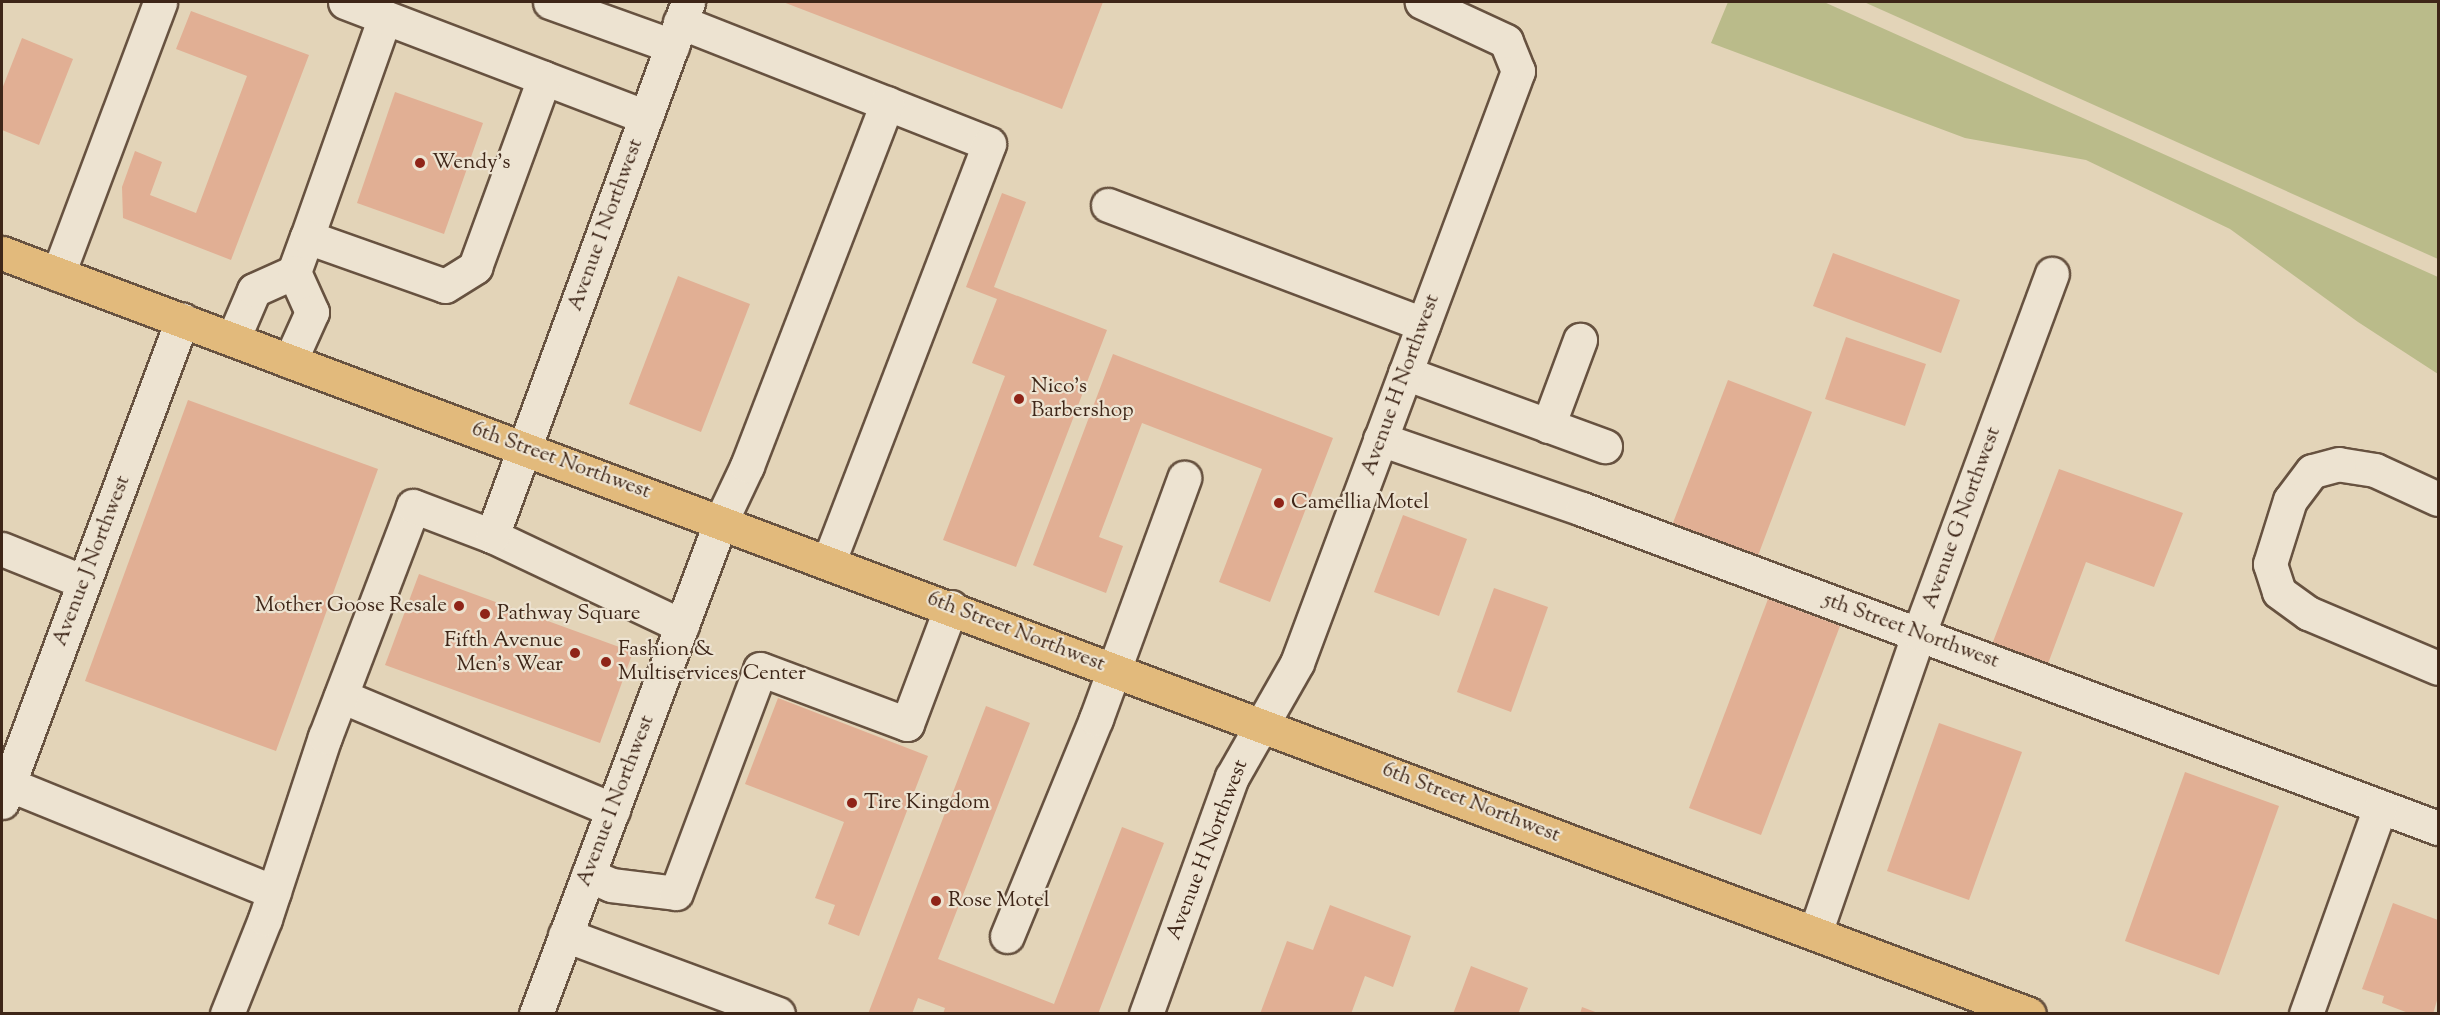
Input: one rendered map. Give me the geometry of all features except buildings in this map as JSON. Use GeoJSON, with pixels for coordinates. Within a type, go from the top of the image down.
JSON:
{"type":"FeatureCollection","features":[{"type":"Feature","properties":{"kind":"highway","name":"6th Street Northwest"},"geometry":{"type":"LineString","coordinates":[[2,253],[829,561],[1815,933],[1982,1005],[2029,1014]]}},
{"type":"Feature","properties":{"kind":"street"},"geometry":{"type":"LineString","coordinates":[[58,274],[160,2]]}},
{"type":"Feature","properties":{"kind":"street"},"geometry":{"type":"LineString","coordinates":[[345,2],[646,117]]}},
{"type":"Feature","properties":{"kind":"street"},"geometry":{"type":"LineString","coordinates":[[550,2],[680,23],[989,144],[829,561]]}},
{"type":"Feature","properties":{"kind":"street","name":"Avenue H Northwest"},"geometry":{"type":"LineString","coordinates":[[1146,1014],[1232,777],[1297,663],[1518,71],[1506,41],[1422,2]]}},
{"type":"Feature","properties":{"kind":"street"},"geometry":{"type":"LineString","coordinates":[[290,361],[312,312],[294,272],[385,17]]}},
{"type":"Feature","properties":{"kind":"street","name":"Avenue I Northwest"},"geometry":{"type":"LineString","coordinates":[[492,536],[680,23]]}},
{"type":"Feature","properties":{"kind":"street"},"geometry":{"type":"LineString","coordinates":[[307,237],[445,286],[475,267],[544,78]]}},
{"type":"Feature","properties":{"kind":"street","name":"Avenue I Northwest"},"geometry":{"type":"LineString","coordinates":[[536,1014],[721,521],[747,466],[887,103]]}},
{"type":"Feature","properties":{"kind":"street"},"geometry":{"type":"LineString","coordinates":[[1108,205],[1423,324]]}},
{"type":"Feature","properties":{"kind":"street"},"geometry":{"type":"LineString","coordinates":[[233,339],[254,290],[294,272]]}},
{"type":"Feature","properties":{"kind":"street","name":"Avenue G Northwest"},"geometry":{"type":"LineString","coordinates":[[1815,933],[1919,633],[2052,274]]}},
{"type":"Feature","properties":{"kind":"street","name":"Avenue J Northwest"},"geometry":{"type":"LineString","coordinates":[[5,793],[182,320]]}},
{"type":"Feature","properties":{"kind":"street"},"geometry":{"type":"LineString","coordinates":[[1548,426],[1580,340]]}},
{"type":"Feature","properties":{"kind":"street"},"geometry":{"type":"LineString","coordinates":[[1405,374],[1605,446]]}},
{"type":"Feature","properties":{"kind":"street","name":"5th Street Northwest"},"geometry":{"type":"LineString","coordinates":[[1380,439],[1919,633],[2439,828]]}},
{"type":"Feature","properties":{"kind":"street"},"geometry":{"type":"LineString","coordinates":[[2439,499],[2375,470],[2339,464],[2312,471],[2290,500],[2270,564],[2279,592],[2308,613],[2439,668]]}},
{"type":"Feature","properties":{"kind":"street"},"geometry":{"type":"LineString","coordinates":[[1007,936],[1114,669],[1184,478]]}},
{"type":"Feature","properties":{"kind":"street"},"geometry":{"type":"LineString","coordinates":[[227,1014],[274,892],[340,696],[413,506],[492,536],[682,626]]}},
{"type":"Feature","properties":{"kind":"street"},"geometry":{"type":"LineString","coordinates":[[2,549],[84,582]]}},
{"type":"Feature","properties":{"kind":"street"},"geometry":{"type":"LineString","coordinates":[[588,874],[611,885],[676,893],[760,669],[907,724],[951,608]]}},
{"type":"Feature","properties":{"kind":"street"},"geometry":{"type":"LineString","coordinates":[[340,696],[613,810]]}},
{"type":"Feature","properties":{"kind":"street"},"geometry":{"type":"LineString","coordinates":[[5,793],[274,892]]}},
{"type":"Feature","properties":{"kind":"street"},"geometry":{"type":"LineString","coordinates":[[2306,1014],[2380,807]]}},
{"type":"Feature","properties":{"kind":"street"},"geometry":{"type":"LineString","coordinates":[[565,935],[778,1014]]}},
{"type":"Feature","properties":{"kind":"green space"},"geometry":{"type":"Polygon","coordinates":[[[1728,2],[1824,2],[2438,277],[2438,374],[2358,322],[2230,229],[2086,160],[1965,138],[1711,43],[1728,2]]]}},
{"type":"Feature","properties":{"kind":"green space"},"geometry":{"type":"Polygon","coordinates":[[[1864,2],[2438,2],[2438,259],[1864,2]]]}},
{"type":"Feature","properties":{"kind":"place","name":"Wendy's"},"geometry":{"type":"Point","coordinates":[420,163]}},
{"type":"Feature","properties":{"kind":"place","name":"Nico's Barbershop"},"geometry":{"type":"Point","coordinates":[1019,399]}},
{"type":"Feature","properties":{"kind":"place","name":"Camellia Motel"},"geometry":{"type":"Point","coordinates":[1279,503]}},
{"type":"Feature","properties":{"kind":"place","name":"Mother Goose Resale"},"geometry":{"type":"Point","coordinates":[459,606]}},
{"type":"Feature","properties":{"kind":"place","name":"Pathway Square"},"geometry":{"type":"Point","coordinates":[485,614]}},
{"type":"Feature","properties":{"kind":"place","name":"Fifth Avenue Men's Wear"},"geometry":{"type":"Point","coordinates":[575,653]}},
{"type":"Feature","properties":{"kind":"place","name":"Fashion & Multiservices Center"},"geometry":{"type":"Point","coordinates":[606,662]}},
{"type":"Feature","properties":{"kind":"place","name":"Tire Kingdom"},"geometry":{"type":"Point","coordinates":[852,803]}},
{"type":"Feature","properties":{"kind":"place","name":"Rose Motel"},"geometry":{"type":"Point","coordinates":[936,901]}}]}
